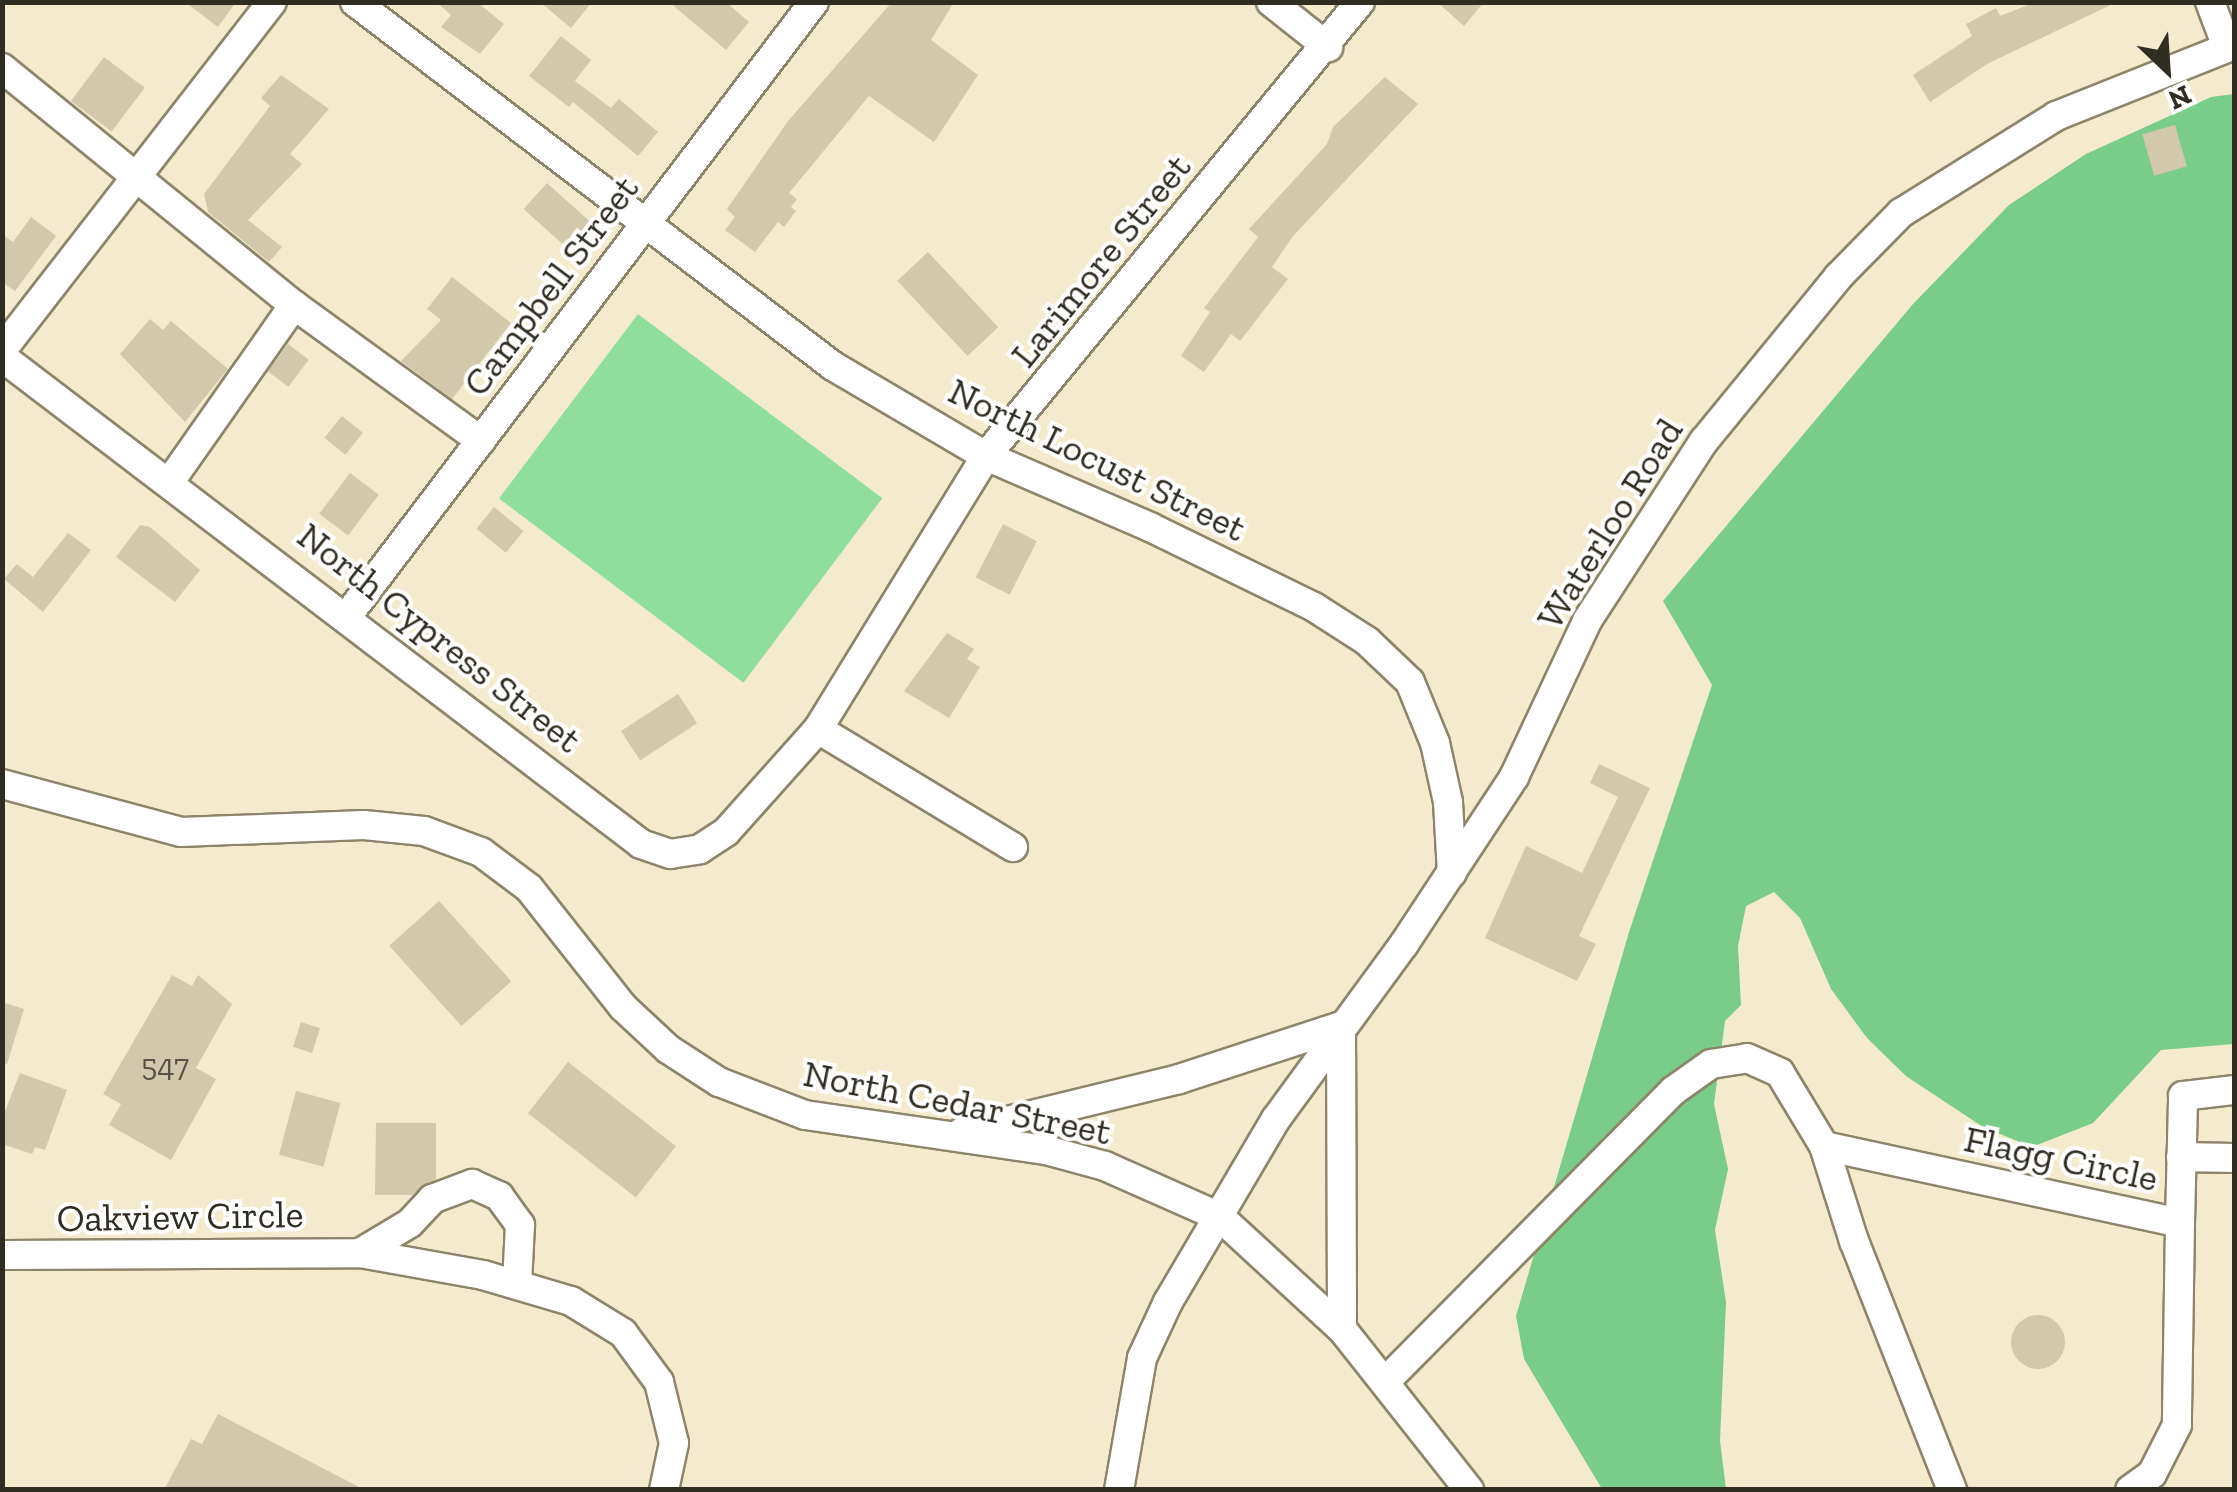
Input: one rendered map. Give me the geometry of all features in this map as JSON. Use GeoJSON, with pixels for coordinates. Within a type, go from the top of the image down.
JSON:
{"type":"FeatureCollection","features":[{"type":"Feature","properties":{"kind":"street"},"geometry":{"type":"LineString","coordinates":[[2,354],[272,2]]}},
{"type":"Feature","properties":{"kind":"street","name":"North Locust Street"},"geometry":{"type":"LineString","coordinates":[[355,2],[833,366],[986,456],[1167,535],[1314,607],[1367,641],[1410,682],[1435,743],[1448,802],[1452,873]]}},
{"type":"Feature","properties":{"kind":"street","name":"Campbell Street"},"geometry":{"type":"LineString","coordinates":[[348,615],[814,2]]}},
{"type":"Feature","properties":{"kind":"street"},"geometry":{"type":"LineString","coordinates":[[1271,2],[1328,47]]}},
{"type":"Feature","properties":{"kind":"street","name":"Larimore Street"},"geometry":{"type":"LineString","coordinates":[[818,728],[986,456],[1328,47],[1360,2]]}},
{"type":"Feature","properties":{"kind":"street"},"geometry":{"type":"LineString","coordinates":[[2210,2],[2231,46]]}},
{"type":"Feature","properties":{"kind":"street","name":"Waterloo Road"},"geometry":{"type":"LineString","coordinates":[[1119,1490],[1142,1358],[1220,1217],[1276,1119],[1452,873],[1514,777],[1587,620],[1704,441],[1838,277],[1900,213],[1976,162],[2056,116],[2231,46]]}},
{"type":"Feature","properties":{"kind":"street"},"geometry":{"type":"LineString","coordinates":[[2,68],[294,305],[481,441]]}},
{"type":"Feature","properties":{"kind":"street"},"geometry":{"type":"LineString","coordinates":[[171,480],[294,305]]}},
{"type":"Feature","properties":{"kind":"street","name":"North Cypress Street"},"geometry":{"type":"LineString","coordinates":[[2,354],[348,615],[641,844],[670,854],[700,848],[726,832],[818,728]]}},
{"type":"Feature","properties":{"kind":"street"},"geometry":{"type":"LineString","coordinates":[[818,728],[1013,847]]}},
{"type":"Feature","properties":{"kind":"street","name":"North Cedar Street"},"geometry":{"type":"LineString","coordinates":[[2,784],[181,832],[364,826],[424,831],[481,852],[529,888],[623,1006],[668,1049],[719,1082],[805,1115],[949,1136],[1105,1166],[1220,1217],[1342,1330],[1386,1380],[1469,1490]]}},
{"type":"Feature","properties":{"kind":"street"},"geometry":{"type":"LineString","coordinates":[[949,1136],[1178,1078],[1342,1026],[1342,1330]]}},
{"type":"Feature","properties":{"kind":"street"},"geometry":{"type":"LineString","coordinates":[[1386,1380],[1673,1091],[1711,1064],[1747,1058],[1780,1073],[1824,1146],[1854,1241],[1952,1490]]}},
{"type":"Feature","properties":{"kind":"street"},"geometry":{"type":"LineString","coordinates":[[2180,1223],[2183,1096],[2234,1090]]}},
{"type":"Feature","properties":{"kind":"street","name":"Flagg Circle"},"geometry":{"type":"LineString","coordinates":[[1824,1146],[2180,1223],[2177,1425],[2152,1474],[2130,1490]]}},
{"type":"Feature","properties":{"kind":"street"},"geometry":{"type":"LineString","coordinates":[[2182,1157],[2234,1158]]}},
{"type":"Feature","properties":{"kind":"street"},"geometry":{"type":"LineString","coordinates":[[360,1253],[410,1222],[432,1200],[472,1184],[498,1196],[520,1225],[517,1285]]}},
{"type":"Feature","properties":{"kind":"street","name":"Oakview Circle"},"geometry":{"type":"LineString","coordinates":[[2,1255],[360,1253],[517,1285],[571,1302],[623,1332],[660,1382],[674,1443],[664,1490]]}},
{"type":"Feature","properties":{"kind":"green space"},"geometry":{"type":"Polygon","coordinates":[[[2234,94],[2234,1044],[2161,1050],[2093,1123],[2032,1147],[1983,1127],[1906,1076],[1867,1038],[1831,989],[1800,918],[1774,892],[1746,906],[1738,946],[1741,1005],[1725,1021],[1714,1104],[1728,1169],[1715,1230],[1726,1302],[1720,1441],[1726,1489],[1602,1489],[1524,1359],[1516,1316],[1630,929],[1712,685],[1663,601],[1913,304],[2009,205],[2086,154],[2211,97],[2234,94]]]}},
{"type":"Feature","properties":{"kind":"green space"},"geometry":{"type":"Polygon","coordinates":[[[638,314],[882,498],[743,683],[499,498],[638,314]]]}},
{"type":"Feature","properties":{"kind":"building"},"geometry":{"type":"Polygon","coordinates":[[[185,2],[236,2],[218,27],[185,2]]]}},
{"type":"Feature","properties":{"kind":"building"},"geometry":{"type":"Polygon","coordinates":[[[436,2],[477,2],[504,24],[480,54],[441,27],[451,15],[436,2]]]}},
{"type":"Feature","properties":{"kind":"building"},"geometry":{"type":"Polygon","coordinates":[[[540,2],[592,2],[571,28],[540,2]]]}},
{"type":"Feature","properties":{"kind":"building"},"geometry":{"type":"Polygon","coordinates":[[[669,2],[726,2],[749,22],[726,50],[669,2]]]}},
{"type":"Feature","properties":{"kind":"building"},"geometry":{"type":"Polygon","coordinates":[[[892,2],[954,2],[931,40],[978,75],[934,142],[869,96],[789,193],[797,199],[791,207],[796,211],[784,227],[778,222],[755,252],[725,230],[735,217],[727,209],[788,121],[892,2]]]}},
{"type":"Feature","properties":{"kind":"building"},"geometry":{"type":"Polygon","coordinates":[[[1437,2],[1484,2],[1464,26],[1437,2]]]}},
{"type":"Feature","properties":{"kind":"building"},"geometry":{"type":"Polygon","coordinates":[[[2036,2],[2117,2],[1987,64],[1930,102],[1913,75],[1972,36],[1966,24],[1996,8],[2000,16],[2036,2]]]}},
{"type":"Feature","properties":{"kind":"building"},"geometry":{"type":"Polygon","coordinates":[[[561,36],[591,60],[575,81],[611,108],[619,99],[658,132],[638,156],[573,102],[569,107],[529,76],[561,36]]]}},
{"type":"Feature","properties":{"kind":"building"},"geometry":{"type":"Polygon","coordinates":[[[104,57],[145,88],[112,132],[71,101],[104,57]]]}},
{"type":"Feature","properties":{"kind":"building"},"geometry":{"type":"Polygon","coordinates":[[[281,75],[329,109],[290,154],[302,164],[248,220],[282,247],[269,262],[208,212],[204,194],[270,106],[261,98],[281,75]]]}},
{"type":"Feature","properties":{"kind":"building"},"geometry":{"type":"Polygon","coordinates":[[[1385,77],[1418,104],[1293,236],[1272,267],[1288,279],[1240,341],[1231,334],[1204,372],[1181,356],[1210,312],[1204,308],[1258,237],[1249,229],[1327,144],[1333,127],[1385,77]]]}},
{"type":"Feature","properties":{"kind":"building"},"geometry":{"type":"Polygon","coordinates":[[[2175,125],[2187,166],[2154,176],[2142,134],[2175,125]]]}},
{"type":"Feature","properties":{"kind":"building"},"geometry":{"type":"Polygon","coordinates":[[[547,183],[592,224],[569,250],[524,209],[547,183]]]}},
{"type":"Feature","properties":{"kind":"building"},"geometry":{"type":"Polygon","coordinates":[[[31,217],[56,236],[15,291],[2,282],[2,234],[13,242],[31,217]]]}},
{"type":"Feature","properties":{"kind":"building"},"geometry":{"type":"Polygon","coordinates":[[[928,252],[998,327],[968,356],[897,281],[928,252]]]}},
{"type":"Feature","properties":{"kind":"building"},"geometry":{"type":"Polygon","coordinates":[[[452,277],[511,323],[452,399],[401,361],[441,320],[427,309],[452,277]]]}},
{"type":"Feature","properties":{"kind":"building"},"geometry":{"type":"Polygon","coordinates":[[[150,319],[163,330],[171,321],[228,369],[185,422],[120,354],[150,319]]]}},
{"type":"Feature","properties":{"kind":"building"},"geometry":{"type":"Polygon","coordinates":[[[288,344],[309,360],[288,387],[268,371],[288,344]]]}},
{"type":"Feature","properties":{"kind":"building"},"geometry":{"type":"Polygon","coordinates":[[[342,416],[363,433],[345,455],[324,438],[342,416]]]}},
{"type":"Feature","properties":{"kind":"building"},"geometry":{"type":"Polygon","coordinates":[[[350,473],[379,495],[348,535],[319,514],[350,473]]]}},
{"type":"Feature","properties":{"kind":"building"},"geometry":{"type":"Polygon","coordinates":[[[494,507],[524,531],[506,553],[476,529],[494,507]]]}},
{"type":"Feature","properties":{"kind":"building"},"geometry":{"type":"Polygon","coordinates":[[[1003,524],[1037,541],[1010,595],[976,577],[1003,524]]]}},
{"type":"Feature","properties":{"kind":"building"},"geometry":{"type":"Polygon","coordinates":[[[140,525],[150,527],[200,570],[175,602],[116,557],[140,525]]]}},
{"type":"Feature","properties":{"kind":"building"},"geometry":{"type":"Polygon","coordinates":[[[68,533],[91,550],[43,612],[4,579],[17,564],[33,577],[68,533]]]}},
{"type":"Feature","properties":{"kind":"building"},"geometry":{"type":"Polygon","coordinates":[[[947,633],[974,649],[967,659],[980,667],[949,718],[904,691],[947,633]]]}},
{"type":"Feature","properties":{"kind":"building"},"geometry":{"type":"Polygon","coordinates":[[[678,694],[697,723],[640,760],[621,731],[678,694]]]}},
{"type":"Feature","properties":{"kind":"building"},"geometry":{"type":"Polygon","coordinates":[[[1599,764],[1650,788],[1579,936],[1596,944],[1577,981],[1485,938],[1526,846],[1582,873],[1618,797],[1590,783],[1599,764]]]}},
{"type":"Feature","properties":{"kind":"building"},"geometry":{"type":"Polygon","coordinates":[[[439,901],[511,981],[461,1026],[389,946],[439,901]]]}},
{"type":"Feature","properties":{"kind":"building"},"geometry":{"type":"Polygon","coordinates":[[[172,975],[192,986],[198,975],[232,1004],[196,1068],[216,1079],[171,1160],[109,1125],[121,1104],[103,1094],[172,975]]]}},
{"type":"Feature","properties":{"kind":"building"},"geometry":{"type":"Polygon","coordinates":[[[2,1002],[24,1009],[7,1064],[2,1063],[2,1002]]]}},
{"type":"Feature","properties":{"kind":"building"},"geometry":{"type":"Polygon","coordinates":[[[301,1022],[320,1028],[312,1053],[293,1047],[301,1022]]]}},
{"type":"Feature","properties":{"kind":"building"},"geometry":{"type":"Polygon","coordinates":[[[568,1062],[676,1146],[636,1198],[528,1113],[568,1062]]]}},
{"type":"Feature","properties":{"kind":"building"},"geometry":{"type":"Polygon","coordinates":[[[20,1073],[67,1090],[45,1150],[35,1147],[32,1154],[2,1144],[2,1119],[20,1073]]]}},
{"type":"Feature","properties":{"kind":"building"},"geometry":{"type":"Polygon","coordinates":[[[296,1091],[340,1103],[323,1167],[279,1155],[296,1091]]]}},
{"type":"Feature","properties":{"kind":"building"},"geometry":{"type":"Polygon","coordinates":[[[376,1123],[436,1123],[436,1179],[412,1195],[375,1195],[376,1123]]]}},
{"type":"Feature","properties":{"kind":"building"},"geometry":{"type":"Polygon","coordinates":[[[2038,1315],[2057,1323],[2065,1342],[2057,1361],[2038,1369],[2019,1361],[2011,1342],[2019,1323],[2038,1315]]]}},
{"type":"Feature","properties":{"kind":"building"},"geometry":{"type":"Polygon","coordinates":[[[218,1414],[365,1490],[164,1490],[191,1439],[202,1444],[218,1414]]]}}]}
